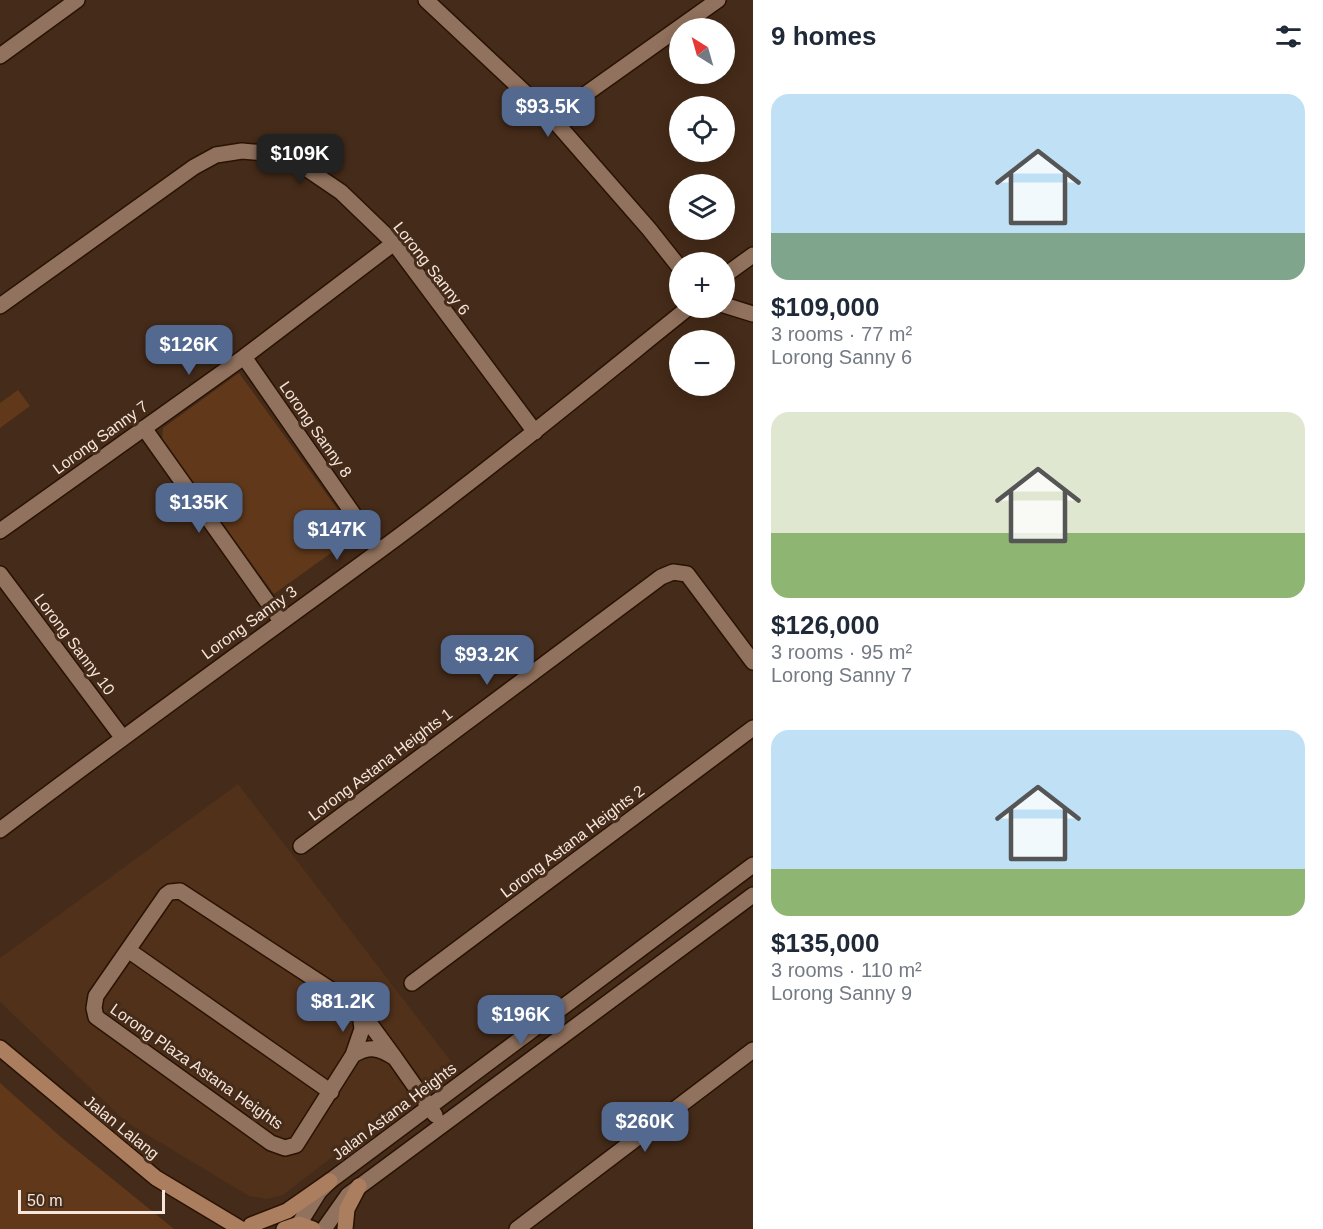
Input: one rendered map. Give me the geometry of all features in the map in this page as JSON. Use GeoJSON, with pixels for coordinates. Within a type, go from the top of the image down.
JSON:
{"type":"FeatureCollection","features":[{"type":"Feature","properties":{"kind":"street"},"geometry":{"type":"LineString","coordinates":[[0,56],[77,0]]}},
{"type":"Feature","properties":{"kind":"street"},"geometry":{"type":"LineString","coordinates":[[426,0],[552,118],[669,254]]}},
{"type":"Feature","properties":{"kind":"street"},"geometry":{"type":"LineString","coordinates":[[552,118],[718,0]]}},
{"type":"Feature","properties":{"kind":"street","name":"Lorong Sanny 6"},"geometry":{"type":"LineString","coordinates":[[0,306],[194,167],[216,155],[242,152],[288,156],[341,192],[394,243],[535,432]]}},
{"type":"Feature","properties":{"kind":"street","name":"Lorong Sanny 7"},"geometry":{"type":"LineString","coordinates":[[0,531],[244,357],[394,243]]}},
{"type":"Feature","properties":{"kind":"street"},"geometry":{"type":"LineString","coordinates":[[735,268],[753,255]]}},
{"type":"Feature","properties":{"kind":"street"},"geometry":{"type":"LineString","coordinates":[[735,308],[753,314]]}},
{"type":"Feature","properties":{"kind":"street","name":"Lorong Sanny 3"},"geometry":{"type":"LineString","coordinates":[[0,831],[122,737],[379,551],[535,432],[676,318]]}},
{"type":"Feature","properties":{"kind":"street","name":"Lorong Sanny 8"},"geometry":{"type":"LineString","coordinates":[[244,357],[379,551]]}},
{"type":"Feature","properties":{"kind":"street"},"geometry":{"type":"LineString","coordinates":[[144,428],[281,621]]}},
{"type":"Feature","properties":{"kind":"street","name":"Lorong Astana Heights 1"},"geometry":{"type":"LineString","coordinates":[[301,846],[661,577],[673,572],[687,574],[753,662]]}},
{"type":"Feature","properties":{"kind":"street","name":"Lorong Sanny 10"},"geometry":{"type":"LineString","coordinates":[[0,574],[122,737]]}},
{"type":"Feature","properties":{"kind":"street","name":"Lorong Astana Heights 2"},"geometry":{"type":"LineString","coordinates":[[412,983],[753,729]]}},
{"type":"Feature","properties":{"kind":"street","name":"Jalan Astana Heights"},"geometry":{"type":"LineString","coordinates":[[306,1227],[319,1192],[330,1181],[753,865]]}},
{"type":"Feature","properties":{"kind":"street","name":"Lorong Plaza Astana Heights"},"geometry":{"type":"LineString","coordinates":[[360,1013],[362,1029],[353,1055],[296,1145],[285,1148],[262,1136],[96,1017],[94,1008],[96,996],[166,895],[180,891],[342,997],[360,1013],[442,1125]]}},
{"type":"Feature","properties":{"kind":"street"},"geometry":{"type":"LineString","coordinates":[[324,1229],[339,1204],[359,1186],[753,895]]}},
{"type":"Feature","properties":{"kind":"street"},"geometry":{"type":"LineString","coordinates":[[128,950],[331,1092]]}},
{"type":"Feature","properties":{"kind":"street","name":"Jalan Lalang"},"geometry":{"type":"LineString","coordinates":[[0,1048],[156,1178],[241,1225],[275,1229]]}},
{"type":"Feature","properties":{"kind":"street"},"geometry":{"type":"LineString","coordinates":[[353,1055],[364,1048],[371,1048],[382,1049],[395,1058]]}},
{"type":"Feature","properties":{"kind":"street"},"geometry":{"type":"LineString","coordinates":[[517,1229],[753,1050]]}},
{"type":"Feature","properties":{"kind":"street"},"geometry":{"type":"LineString","coordinates":[[241,1225],[287,1211],[330,1181]]}},
{"type":"Feature","properties":{"kind":"street"},"geometry":{"type":"LineString","coordinates":[[345,1229],[347,1209],[359,1186]]}},
{"type":"Feature","properties":{"kind":"street"},"geometry":{"type":"LineString","coordinates":[[284,1229],[306,1227]]}},
{"type":"Feature","properties":{"kind":"shaded area"},"geometry":{"type":"Polygon","coordinates":[[[239,373],[356,535],[274,594],[162,440],[163,428],[239,373]]]}},
{"type":"Feature","properties":{"kind":"shaded area"},"geometry":{"type":"Polygon","coordinates":[[[18,390],[30,406],[0,428],[0,403],[18,390]]]}},
{"type":"Feature","properties":{"kind":"shaded area"},"geometry":{"type":"Polygon","coordinates":[[[238,784],[453,1064],[283,1195],[267,1199],[249,1196],[126,1122],[0,1002],[0,958],[238,784]]]}},
{"type":"Feature","properties":{"kind":"shaded area"},"geometry":{"type":"Polygon","coordinates":[[[0,1083],[62,1138],[174,1229],[0,1229],[0,1083]]]}}]}
